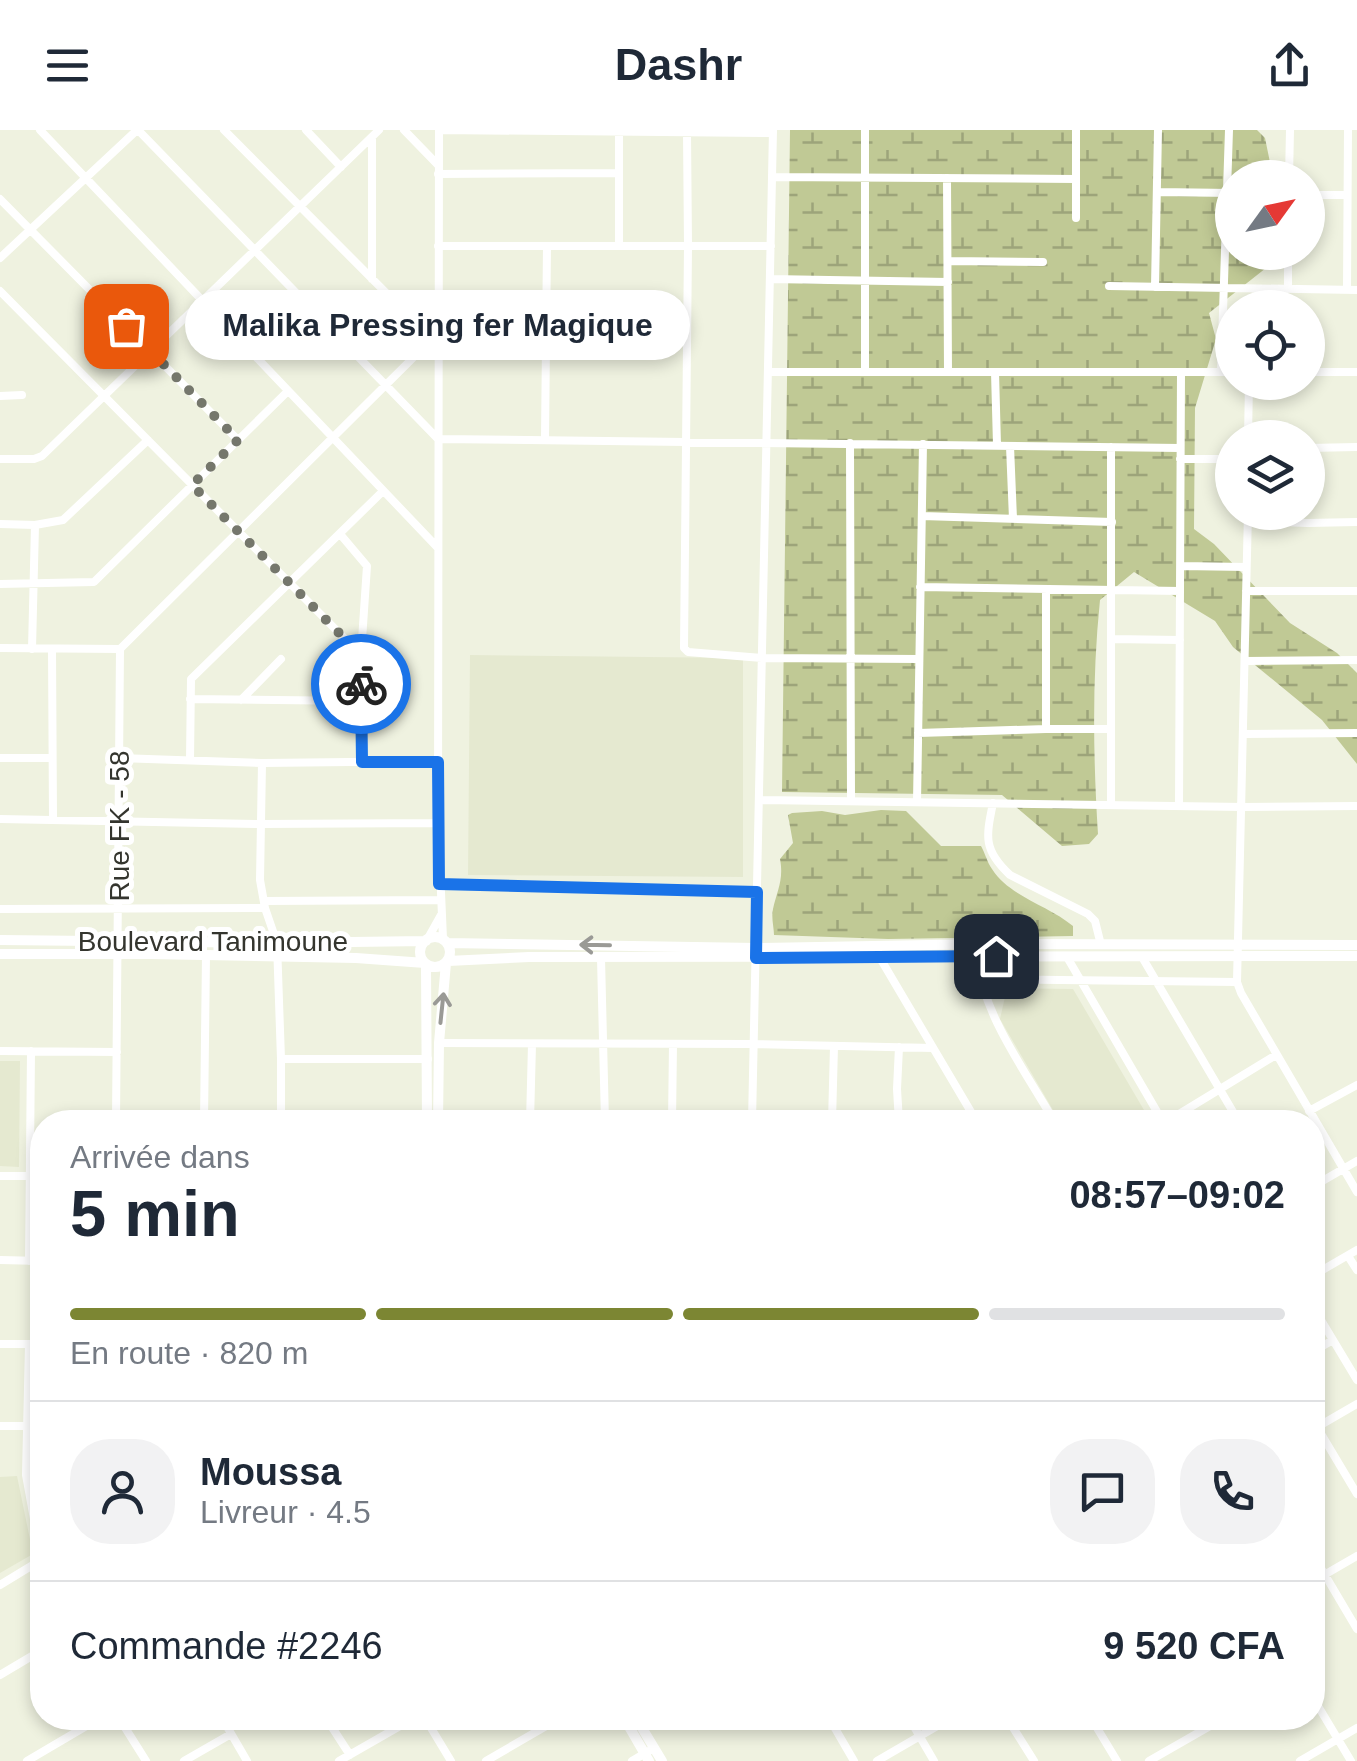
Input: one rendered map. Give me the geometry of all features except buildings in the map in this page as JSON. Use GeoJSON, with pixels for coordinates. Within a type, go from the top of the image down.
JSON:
{"type":"FeatureCollection","features":[{"type":"Feature","properties":{"kind":"main road"},"geometry":{"type":"LineString","coordinates":[[427,1110],[426,964],[420,954],[426,940],[435,937],[445,941],[880,958],[1142,957],[1357,945]]}},
{"type":"Feature","properties":{"kind":"main road","name":"Boulevard Tanimoune"},"geometry":{"type":"LineString","coordinates":[[0,940],[426,940]]}},
{"type":"Feature","properties":{"kind":"main road"},"geometry":{"type":"LineString","coordinates":[[438,1110],[439,1044],[450,954],[445,941]]}},
{"type":"Feature","properties":{"kind":"main road"},"geometry":{"type":"LineString","coordinates":[[426,964],[436,968],[447,962],[528,957],[601,958],[984,944],[1357,956]]}},
{"type":"Feature","properties":{"kind":"main road","name":"Boulevard Tanimoune"},"geometry":{"type":"LineString","coordinates":[[0,954],[363,958],[426,964]]}},
{"type":"Feature","properties":{"kind":"main road"},"geometry":{"type":"LineString","coordinates":[[632,1730],[649,1754],[662,1761]]}},
{"type":"Feature","properties":{"kind":"main road"},"geometry":{"type":"LineString","coordinates":[[640,1730],[649,1754]]}},
{"type":"Feature","properties":{"kind":"street"},"geometry":{"type":"LineString","coordinates":[[40,130],[438,548]]}},
{"type":"Feature","properties":{"kind":"street"},"geometry":{"type":"LineString","coordinates":[[0,258],[138,130],[438,438],[1180,448]]}},
{"type":"Feature","properties":{"kind":"street"},"geometry":{"type":"LineString","coordinates":[[224,130],[435,342]]}},
{"type":"Feature","properties":{"kind":"street"},"geometry":{"type":"LineString","coordinates":[[306,130],[341,167]]}},
{"type":"Feature","properties":{"kind":"street"},"geometry":{"type":"LineString","coordinates":[[404,130],[438,170],[619,174]]}},
{"type":"Feature","properties":{"kind":"street"},"geometry":{"type":"LineString","coordinates":[[445,941],[438,823],[435,342],[439,130],[773,131],[752,1110]]}},
{"type":"Feature","properties":{"kind":"street"},"geometry":{"type":"LineString","coordinates":[[864,372],[865,130]]}},
{"type":"Feature","properties":{"kind":"street"},"geometry":{"type":"LineString","coordinates":[[1076,130],[1076,218]]}},
{"type":"Feature","properties":{"kind":"street"},"geometry":{"type":"LineString","coordinates":[[1155,287],[1158,130]]}},
{"type":"Feature","properties":{"kind":"street"},"geometry":{"type":"LineString","coordinates":[[1229,130],[1229,160]]}},
{"type":"Feature","properties":{"kind":"street"},"geometry":{"type":"LineString","coordinates":[[1289,160],[1290,130]]}},
{"type":"Feature","properties":{"kind":"street"},"geometry":{"type":"LineString","coordinates":[[1108,286],[1352,290],[1348,130]]}},
{"type":"Feature","properties":{"kind":"street"},"geometry":{"type":"LineString","coordinates":[[619,131],[619,246]]}},
{"type":"Feature","properties":{"kind":"street"},"geometry":{"type":"LineString","coordinates":[[687,132],[684,648],[688,652],[762,658],[920,659]]}},
{"type":"Feature","properties":{"kind":"street"},"geometry":{"type":"LineString","coordinates":[[372,279],[375,133]]}},
{"type":"Feature","properties":{"kind":"street"},"geometry":{"type":"LineString","coordinates":[[0,459],[42,456],[375,133]]}},
{"type":"Feature","properties":{"kind":"street"},"geometry":{"type":"LineString","coordinates":[[772,177],[1076,179]]}},
{"type":"Feature","properties":{"kind":"street"},"geometry":{"type":"LineString","coordinates":[[948,178],[948,372]]}},
{"type":"Feature","properties":{"kind":"street"},"geometry":{"type":"LineString","coordinates":[[1157,192],[1215,193]]}},
{"type":"Feature","properties":{"kind":"street"},"geometry":{"type":"LineString","coordinates":[[1325,194],[1347,195]]}},
{"type":"Feature","properties":{"kind":"street"},"geometry":{"type":"LineString","coordinates":[[0,199],[238,440]]}},
{"type":"Feature","properties":{"kind":"street"},"geometry":{"type":"LineString","coordinates":[[438,246],[771,246]]}},
{"type":"Feature","properties":{"kind":"street"},"geometry":{"type":"LineString","coordinates":[[545,440],[547,246]]}},
{"type":"Feature","properties":{"kind":"street"},"geometry":{"type":"LineString","coordinates":[[948,261],[1043,262]]}},
{"type":"Feature","properties":{"kind":"street"},"geometry":{"type":"LineString","coordinates":[[1224,288],[1225,270]]}},
{"type":"Feature","properties":{"kind":"street"},"geometry":{"type":"LineString","coordinates":[[1288,270],[1288,289]]}},
{"type":"Feature","properties":{"kind":"street"},"geometry":{"type":"LineString","coordinates":[[770,280],[948,282]]}},
{"type":"Feature","properties":{"kind":"street"},"geometry":{"type":"LineString","coordinates":[[0,292],[361,655]]}},
{"type":"Feature","properties":{"kind":"street"},"geometry":{"type":"LineString","coordinates":[[546,340],[687,336]]}},
{"type":"Feature","properties":{"kind":"street"},"geometry":{"type":"LineString","coordinates":[[0,648],[120,650],[386,384],[435,342]]}},
{"type":"Feature","properties":{"kind":"street"},"geometry":{"type":"LineString","coordinates":[[768,372],[1215,372]]}},
{"type":"Feature","properties":{"kind":"street"},"geometry":{"type":"LineString","coordinates":[[995,372],[997,445]]}},
{"type":"Feature","properties":{"kind":"street"},"geometry":{"type":"LineString","coordinates":[[1179,806],[1180,372]]}},
{"type":"Feature","properties":{"kind":"street"},"geometry":{"type":"LineString","coordinates":[[1325,372],[1357,372]]}},
{"type":"Feature","properties":{"kind":"street"},"geometry":{"type":"LineString","coordinates":[[0,584],[94,582],[288,391]]}},
{"type":"Feature","properties":{"kind":"street"},"geometry":{"type":"LineString","coordinates":[[0,396],[22,395]]}},
{"type":"Feature","properties":{"kind":"street"},"geometry":{"type":"LineString","coordinates":[[0,524],[35,525],[67,518],[148,440]]}},
{"type":"Feature","properties":{"kind":"street"},"geometry":{"type":"LineString","coordinates":[[850,443],[851,801]]}},
{"type":"Feature","properties":{"kind":"street"},"geometry":{"type":"LineString","coordinates":[[917,802],[923,444]]}},
{"type":"Feature","properties":{"kind":"street"},"geometry":{"type":"LineString","coordinates":[[1010,446],[1014,519]]}},
{"type":"Feature","properties":{"kind":"street"},"geometry":{"type":"LineString","coordinates":[[1110,805],[1111,447]]}},
{"type":"Feature","properties":{"kind":"street"},"geometry":{"type":"LineString","coordinates":[[1325,448],[1357,448]]}},
{"type":"Feature","properties":{"kind":"street"},"geometry":{"type":"LineString","coordinates":[[1180,459],[1215,458]]}},
{"type":"Feature","properties":{"kind":"street"},"geometry":{"type":"LineString","coordinates":[[190,760],[190,679],[384,491]]}},
{"type":"Feature","properties":{"kind":"street"},"geometry":{"type":"LineString","coordinates":[[922,516],[1112,522]]}},
{"type":"Feature","properties":{"kind":"street"},"geometry":{"type":"LineString","coordinates":[[1325,521],[1357,522]]}},
{"type":"Feature","properties":{"kind":"street"},"geometry":{"type":"LineString","coordinates":[[32,648],[35,525]]}},
{"type":"Feature","properties":{"kind":"street"},"geometry":{"type":"LineString","coordinates":[[1247,530],[1237,982],[1308,1110]]}},
{"type":"Feature","properties":{"kind":"street"},"geometry":{"type":"LineString","coordinates":[[340,534],[367,566],[361,655],[362,762]]}},
{"type":"Feature","properties":{"kind":"street"},"geometry":{"type":"LineString","coordinates":[[1180,566],[1246,567]]}},
{"type":"Feature","properties":{"kind":"street"},"geometry":{"type":"LineString","coordinates":[[920,588],[1180,591]]}},
{"type":"Feature","properties":{"kind":"street"},"geometry":{"type":"LineString","coordinates":[[1046,590],[1046,729]]}},
{"type":"Feature","properties":{"kind":"street"},"geometry":{"type":"LineString","coordinates":[[1246,591],[1357,591]]}},
{"type":"Feature","properties":{"kind":"street"},"geometry":{"type":"LineString","coordinates":[[1112,639],[1180,640]]}},
{"type":"Feature","properties":{"kind":"street"},"geometry":{"type":"LineString","coordinates":[[52,649],[53,818]]}},
{"type":"Feature","properties":{"kind":"street","name":"Rue FK - 58"},"geometry":{"type":"LineString","coordinates":[[116,1110],[120,650]]}},
{"type":"Feature","properties":{"kind":"street"},"geometry":{"type":"LineString","coordinates":[[241,700],[281,660]]}},
{"type":"Feature","properties":{"kind":"street"},"geometry":{"type":"LineString","coordinates":[[1245,661],[1357,660]]}},
{"type":"Feature","properties":{"kind":"street"},"geometry":{"type":"LineString","coordinates":[[190,699],[361,700]]}},
{"type":"Feature","properties":{"kind":"street"},"geometry":{"type":"LineString","coordinates":[[918,733],[1111,729]]}},
{"type":"Feature","properties":{"kind":"street"},"geometry":{"type":"LineString","coordinates":[[1244,734],[1357,733]]}},
{"type":"Feature","properties":{"kind":"street"},"geometry":{"type":"LineString","coordinates":[[0,758],[52,758]]}},
{"type":"Feature","properties":{"kind":"street"},"geometry":{"type":"LineString","coordinates":[[119,758],[262,763],[438,762]]}},
{"type":"Feature","properties":{"kind":"street"},"geometry":{"type":"LineString","coordinates":[[262,763],[260,880],[277,943],[281,1110]]}},
{"type":"Feature","properties":{"kind":"street"},"geometry":{"type":"LineString","coordinates":[[759,800],[1357,806]]}},
{"type":"Feature","properties":{"kind":"street"},"geometry":{"type":"LineString","coordinates":[[994,803],[986,835],[1000,866],[1010,875],[1088,914],[1095,921],[1101,945]]}},
{"type":"Feature","properties":{"kind":"street"},"geometry":{"type":"LineString","coordinates":[[0,818],[260,824],[438,823]]}},
{"type":"Feature","properties":{"kind":"street"},"geometry":{"type":"LineString","coordinates":[[439,884],[757,892]]}},
{"type":"Feature","properties":{"kind":"street"},"geometry":{"type":"LineString","coordinates":[[0,909],[440,900]]}},
{"type":"Feature","properties":{"kind":"street"},"geometry":{"type":"LineString","coordinates":[[426,940],[441,915]]}},
{"type":"Feature","properties":{"kind":"street"},"geometry":{"type":"LineString","coordinates":[[204,1110],[206,956]]}},
{"type":"Feature","properties":{"kind":"street"},"geometry":{"type":"LineString","coordinates":[[976,957],[980,978],[1002,1032],[1048,1110]]}},
{"type":"Feature","properties":{"kind":"street"},"geometry":{"type":"LineString","coordinates":[[1066,957],[1158,1110]]}},
{"type":"Feature","properties":{"kind":"street"},"geometry":{"type":"LineString","coordinates":[[1142,957],[1232,1110]]}},
{"type":"Feature","properties":{"kind":"street"},"geometry":{"type":"LineString","coordinates":[[601,958],[606,1110]]}},
{"type":"Feature","properties":{"kind":"street"},"geometry":{"type":"LineString","coordinates":[[880,958],[969,1110]]}},
{"type":"Feature","properties":{"kind":"street"},"geometry":{"type":"LineString","coordinates":[[980,978],[1237,982]]}},
{"type":"Feature","properties":{"kind":"street"},"geometry":{"type":"LineString","coordinates":[[439,1044],[933,1048]]}},
{"type":"Feature","properties":{"kind":"street"},"geometry":{"type":"LineString","coordinates":[[530,1110],[532,1044]]}},
{"type":"Feature","properties":{"kind":"street"},"geometry":{"type":"LineString","coordinates":[[672,1110],[673,1044]]}},
{"type":"Feature","properties":{"kind":"street"},"geometry":{"type":"LineString","coordinates":[[832,1110],[834,1046]]}},
{"type":"Feature","properties":{"kind":"street"},"geometry":{"type":"LineString","coordinates":[[898,1110],[899,1047]]}},
{"type":"Feature","properties":{"kind":"street"},"geometry":{"type":"LineString","coordinates":[[0,1051],[117,1052]]}},
{"type":"Feature","properties":{"kind":"street"},"geometry":{"type":"LineString","coordinates":[[31,1051],[31,1110]]}},
{"type":"Feature","properties":{"kind":"street"},"geometry":{"type":"LineString","coordinates":[[1186,1110],[1276,1054]]}},
{"type":"Feature","properties":{"kind":"street"},"geometry":{"type":"LineString","coordinates":[[282,1059],[428,1059]]}},
{"type":"Feature","properties":{"kind":"street"},"geometry":{"type":"LineString","coordinates":[[1311,1110],[1357,1085]]}},
{"type":"Feature","properties":{"kind":"street"},"geometry":{"type":"LineString","coordinates":[[1325,1139],[1357,1192]]}},
{"type":"Feature","properties":{"kind":"street"},"geometry":{"type":"LineString","coordinates":[[1325,1180],[1357,1161]]}},
{"type":"Feature","properties":{"kind":"street"},"geometry":{"type":"LineString","coordinates":[[0,1176],[30,1176],[29,1261],[0,1260]]}},
{"type":"Feature","properties":{"kind":"street"},"geometry":{"type":"LineString","coordinates":[[1325,1269],[1352,1253],[1357,1270]]}},
{"type":"Feature","properties":{"kind":"street"},"geometry":{"type":"LineString","coordinates":[[1325,1326],[1357,1380]]}},
{"type":"Feature","properties":{"kind":"street"},"geometry":{"type":"LineString","coordinates":[[1325,1345],[1334,1340]]}},
{"type":"Feature","properties":{"kind":"street"},"geometry":{"type":"LineString","coordinates":[[0,1344],[29,1344],[26,1474],[30,1496]]}},
{"type":"Feature","properties":{"kind":"street"},"geometry":{"type":"LineString","coordinates":[[1325,1422],[1357,1404]]}},
{"type":"Feature","properties":{"kind":"street"},"geometry":{"type":"LineString","coordinates":[[0,1426],[26,1426]]}},
{"type":"Feature","properties":{"kind":"street"},"geometry":{"type":"LineString","coordinates":[[1325,1444],[1357,1494]]}},
{"type":"Feature","properties":{"kind":"street"},"geometry":{"type":"LineString","coordinates":[[1357,1556],[1325,1574],[1357,1629]]}},
{"type":"Feature","properties":{"kind":"street"},"geometry":{"type":"LineString","coordinates":[[0,1585],[30,1569]]}},
{"type":"Feature","properties":{"kind":"street"},"geometry":{"type":"LineString","coordinates":[[0,1675],[30,1657]]}},
{"type":"Feature","properties":{"kind":"street"},"geometry":{"type":"LineString","coordinates":[[1325,1718],[1351,1761]]}},
{"type":"Feature","properties":{"kind":"street"},"geometry":{"type":"LineString","coordinates":[[1300,1761],[1357,1728]]}},
{"type":"Feature","properties":{"kind":"street"},"geometry":{"type":"LineString","coordinates":[[28,1761],[42,1757],[82,1730]]}},
{"type":"Feature","properties":{"kind":"street"},"geometry":{"type":"LineString","coordinates":[[127,1730],[146,1761]]}},
{"type":"Feature","properties":{"kind":"street"},"geometry":{"type":"LineString","coordinates":[[229,1730],[248,1761]]}},
{"type":"Feature","properties":{"kind":"street"},"geometry":{"type":"LineString","coordinates":[[334,1730],[350,1755]]}},
{"type":"Feature","properties":{"kind":"street"},"geometry":{"type":"LineString","coordinates":[[339,1761],[393,1730]]}},
{"type":"Feature","properties":{"kind":"street"},"geometry":{"type":"LineString","coordinates":[[432,1730],[451,1761]]}},
{"type":"Feature","properties":{"kind":"street"},"geometry":{"type":"LineString","coordinates":[[486,1761],[539,1730]]}},
{"type":"Feature","properties":{"kind":"street"},"geometry":{"type":"LineString","coordinates":[[836,1730],[854,1761]]}},
{"type":"Feature","properties":{"kind":"street"},"geometry":{"type":"LineString","coordinates":[[916,1730],[934,1761]]}},
{"type":"Feature","properties":{"kind":"street"},"geometry":{"type":"LineString","coordinates":[[877,1761],[930,1730]]}},
{"type":"Feature","properties":{"kind":"street"},"geometry":{"type":"LineString","coordinates":[[1015,1730],[1034,1761]]}},
{"type":"Feature","properties":{"kind":"street"},"geometry":{"type":"LineString","coordinates":[[1098,1730],[1117,1761]]}},
{"type":"Feature","properties":{"kind":"street"},"geometry":{"type":"LineString","coordinates":[[1149,1761],[1203,1730]]}},
{"type":"Feature","properties":{"kind":"street"},"geometry":{"type":"LineString","coordinates":[[184,1761],[231,1734]]}},
{"type":"Feature","properties":{"kind":"street"},"geometry":{"type":"LineString","coordinates":[[632,1761],[649,1754]]}},
{"type":"Feature","properties":{"kind":"shaded area"},"geometry":{"type":"Polygon","coordinates":[[[470,655],[743,658],[743,877],[468,875],[470,655]]]}},
{"type":"Feature","properties":{"kind":"shaded area"},"geometry":{"type":"Polygon","coordinates":[[[1007,988],[1073,989],[1144,1110],[1053,1110],[1000,1019],[1007,988]]]}},
{"type":"Feature","properties":{"kind":"shaded area"},"geometry":{"type":"Polygon","coordinates":[[[0,1061],[20,1061],[19,1167],[0,1166],[0,1061]]]}},
{"type":"Feature","properties":{"kind":"shaded area"},"geometry":{"type":"Polygon","coordinates":[[[17,1476],[30,1556],[0,1573],[0,1477],[17,1476]]]}},
{"type":"Feature","properties":{"kind":"green space"},"geometry":{"type":"Polygon","coordinates":[[[790,130],[1257,130],[1265,138],[1270,160],[1215,160],[1215,270],[1263,270],[1238,290],[1215,290],[1215,308],[1209,313],[1215,342],[1195,408],[1194,529],[1214,544],[1290,623],[1337,653],[1357,673],[1357,764],[1322,720],[1233,647],[1215,621],[1134,572],[1100,600],[1094,717],[1098,834],[1089,844],[1062,846],[1002,795],[782,792],[790,130]]]}},
{"type":"Feature","properties":{"kind":"green space"},"geometry":{"type":"Polygon","coordinates":[[[822,811],[845,815],[906,811],[941,846],[981,846],[1000,879],[1073,926],[1073,936],[888,939],[774,935],[772,912],[781,879],[780,859],[793,843],[788,815],[822,811]]]}},
{"type":"Feature","properties":{"kind":"way so far"},"geometry":{"type":"LineString","coordinates":[[126,326],[238,440],[192,485],[361,655],[361,684]]}},
{"type":"Feature","properties":{"kind":"place","name":"Malika Pressing fer Magique"},"geometry":{"type":"Point","coordinates":[126,326]}},
{"type":"Feature","properties":{"kind":"route"},"geometry":{"type":"LineString","coordinates":[[361,684],[362,762],[438,762],[439,884],[757,892],[756,958],[996,956]]}}]}
